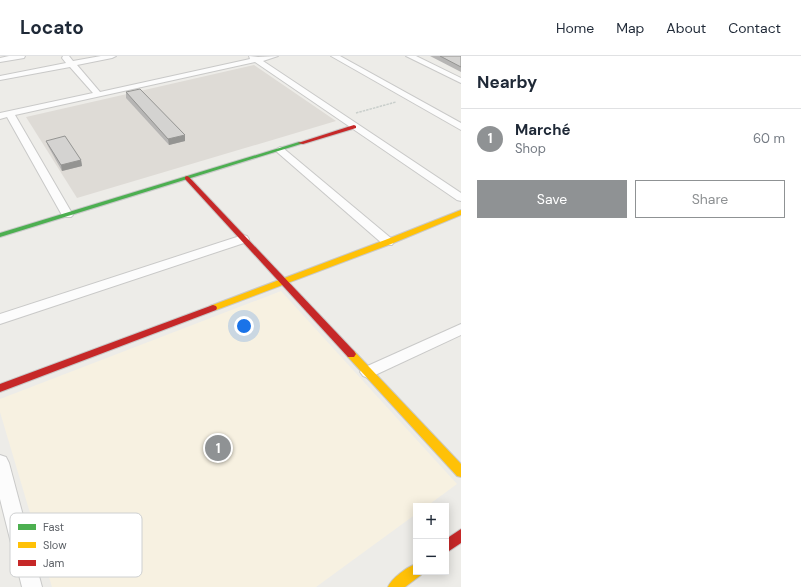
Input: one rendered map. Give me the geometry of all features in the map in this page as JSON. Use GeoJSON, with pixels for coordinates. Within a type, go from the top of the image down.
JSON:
{"type":"FeatureCollection","features":[{"type":"Feature","properties":{"kind":"street"},"geometry":{"type":"LineString","coordinates":[[0,60],[21,56]]}},
{"type":"Feature","properties":{"kind":"street"},"geometry":{"type":"LineString","coordinates":[[64,56],[98,94]]}},
{"type":"Feature","properties":{"kind":"street"},"geometry":{"type":"LineString","coordinates":[[0,78],[112,56]]}},
{"type":"Feature","properties":{"kind":"street"},"geometry":{"type":"LineString","coordinates":[[67,215],[5,114],[253,58],[274,56]]}},
{"type":"Feature","properties":{"kind":"street"},"geometry":{"type":"LineString","coordinates":[[335,56],[461,127]]}},
{"type":"Feature","properties":{"kind":"street"},"geometry":{"type":"LineString","coordinates":[[410,56],[461,81]]}},
{"type":"Feature","properties":{"kind":"street"},"geometry":{"type":"LineString","coordinates":[[253,58],[461,198]]}},
{"type":"Feature","properties":{"kind":"street"},"geometry":{"type":"LineString","coordinates":[[0,235],[354,127]]}},
{"type":"Feature","properties":{"kind":"street"},"geometry":{"type":"LineString","coordinates":[[280,150],[388,242]]}},
{"type":"Feature","properties":{"kind":"street"},"geometry":{"type":"LineString","coordinates":[[187,178],[282,282],[461,472]]}},
{"type":"Feature","properties":{"kind":"street"},"geometry":{"type":"LineString","coordinates":[[0,388],[388,242],[461,212]]}},
{"type":"Feature","properties":{"kind":"street"},"geometry":{"type":"LineString","coordinates":[[0,319],[243,239]]}},
{"type":"Feature","properties":{"kind":"street"},"geometry":{"type":"LineString","coordinates":[[368,372],[461,329]]}},
{"type":"Feature","properties":{"kind":"street"},"geometry":{"type":"LineString","coordinates":[[0,463],[13,513]]}},
{"type":"Feature","properties":{"kind":"street"},"geometry":{"type":"LineString","coordinates":[[449,545],[461,535]]}},
{"type":"Feature","properties":{"kind":"street"},"geometry":{"type":"LineString","coordinates":[[395,587],[413,572]]}},
{"type":"Feature","properties":{"kind":"street"},"geometry":{"type":"LineString","coordinates":[[29,577],[32,587]]}},
{"type":"Feature","properties":{"kind":"path"},"geometry":{"type":"LineString","coordinates":[[341,118],[410,98]]}},
{"type":"Feature","properties":{"kind":"shaded area"},"geometry":{"type":"Polygon","coordinates":[[[254,65],[336,121],[77,198],[26,117],[254,65]]]}},
{"type":"Feature","properties":{"kind":"shaded area"},"geometry":{"type":"Polygon","coordinates":[[[281,291],[457,484],[431,503],[413,503],[413,516],[316,587],[52,587],[49,577],[142,577],[142,513],[30,513],[0,412],[0,399],[281,291]]]}},
{"type":"Feature","properties":{"kind":"building"},"geometry":{"type":"Polygon","coordinates":[[[440,56],[461,56],[461,67],[440,56]]]}},
{"type":"Feature","properties":{"kind":"building"},"geometry":{"type":"Polygon","coordinates":[[[140,89],[185,135],[168,139],[126,92],[140,89]]]}},
{"type":"Feature","properties":{"kind":"building"},"geometry":{"type":"Polygon","coordinates":[[[65,136],[81,160],[61,165],[46,141],[65,136]]]}},
{"type":"Feature","properties":{"kind":"traffic: fast"},"geometry":{"type":"LineString","coordinates":[[0,235],[301,143]]}},
{"type":"Feature","properties":{"kind":"traffic: slow"},"geometry":{"type":"LineString","coordinates":[[213,308],[388,242],[461,212]]}},
{"type":"Feature","properties":{"kind":"traffic: slow"},"geometry":{"type":"LineString","coordinates":[[351,354],[461,472]]}},
{"type":"Feature","properties":{"kind":"traffic: slow"},"geometry":{"type":"LineString","coordinates":[[395,587],[413,572]]}},
{"type":"Feature","properties":{"kind":"traffic: jam"},"geometry":{"type":"LineString","coordinates":[[301,143],[354,127]]}},
{"type":"Feature","properties":{"kind":"traffic: jam"},"geometry":{"type":"LineString","coordinates":[[187,178],[351,354]]}},
{"type":"Feature","properties":{"kind":"traffic: jam"},"geometry":{"type":"LineString","coordinates":[[0,388],[213,308]]}},
{"type":"Feature","properties":{"kind":"traffic: jam"},"geometry":{"type":"LineString","coordinates":[[449,545],[461,535]]}},
{"type":"Feature","properties":{"kind":"place","name":"Marché"},"geometry":{"type":"Point","coordinates":[218,448]}}]}
